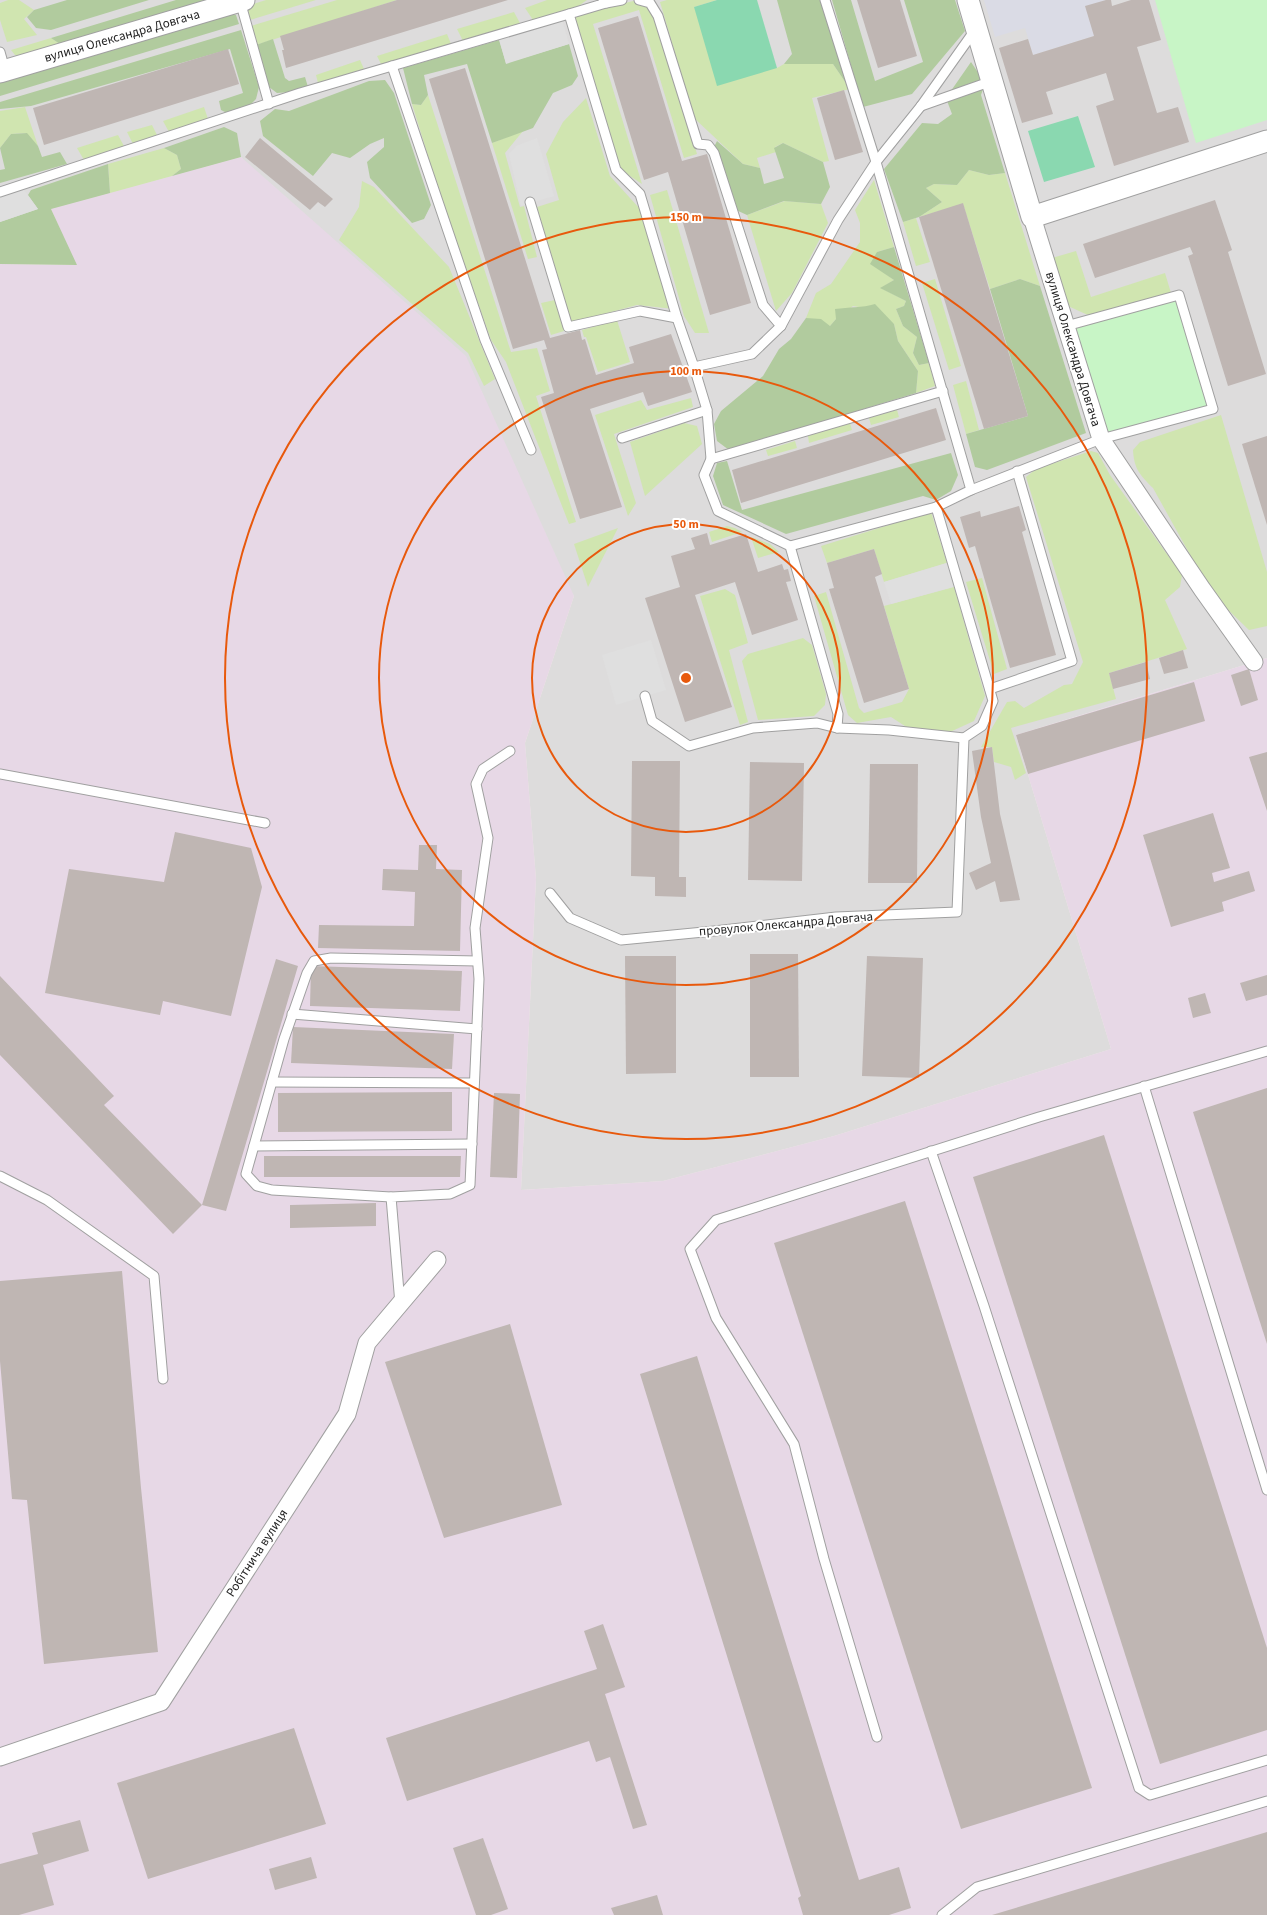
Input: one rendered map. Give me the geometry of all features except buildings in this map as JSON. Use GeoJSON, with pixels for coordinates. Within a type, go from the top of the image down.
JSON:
{"type":"FeatureCollection","features":[{"type":"Feature","properties":{"kind":"street","name":"вулиця Олександра Довгача"},"geometry":{"type":"LineString","coordinates":[[968,0],[1032,217],[1101,439],[1202,589],[1254,662]]}},
{"type":"Feature","properties":{"kind":"street","name":"вулиця Олександра Довгача"},"geometry":{"type":"LineString","coordinates":[[2,65],[242,1]]}},
{"type":"Feature","properties":{"kind":"street"},"geometry":{"type":"LineString","coordinates":[[1032,217],[1267,141]]}},
{"type":"Feature","properties":{"kind":"street","name":"Робітнича вулиця"},"geometry":{"type":"LineString","coordinates":[[0,1758],[161,1702],[347,1414],[367,1343],[437,1260]]}},
{"type":"Feature","properties":{"kind":"lane"},"geometry":{"type":"LineString","coordinates":[[0,192],[269,104],[392,66],[605,2],[622,0]]}},
{"type":"Feature","properties":{"kind":"lane"},"geometry":{"type":"LineString","coordinates":[[639,0],[650,3],[658,16],[698,144],[708,145],[714,153],[763,305],[781,326]]}},
{"type":"Feature","properties":{"kind":"lane"},"geometry":{"type":"LineString","coordinates":[[825,0],[876,162],[971,490]]}},
{"type":"Feature","properties":{"kind":"lane"},"geometry":{"type":"LineString","coordinates":[[242,1],[269,104]]}},
{"type":"Feature","properties":{"kind":"lane"},"geometry":{"type":"LineString","coordinates":[[569,14],[616,170],[640,194],[677,318],[707,410],[711,459],[704,475],[718,511],[790,546],[936,507],[971,490],[1017,471],[1101,439],[1213,408],[1179,295],[1066,326]]}},
{"type":"Feature","properties":{"kind":"lane"},"geometry":{"type":"LineString","coordinates":[[694,367],[752,354],[781,326],[838,220],[876,162],[921,106],[976,28]]}},
{"type":"Feature","properties":{"kind":"lane"},"geometry":{"type":"LineString","coordinates":[[392,66],[485,340],[531,450]]}},
{"type":"Feature","properties":{"kind":"lane"},"geometry":{"type":"LineString","coordinates":[[921,106],[992,81]]}},
{"type":"Feature","properties":{"kind":"lane"},"geometry":{"type":"LineString","coordinates":[[530,202],[568,328],[640,311],[677,318]]}},
{"type":"Feature","properties":{"kind":"lane"},"geometry":{"type":"LineString","coordinates":[[711,459],[943,391]]}},
{"type":"Feature","properties":{"kind":"lane"},"geometry":{"type":"LineString","coordinates":[[622,438],[707,410]]}},
{"type":"Feature","properties":{"kind":"lane"},"geometry":{"type":"LineString","coordinates":[[990,688],[1072,661],[1017,471]]}},
{"type":"Feature","properties":{"kind":"lane"},"geometry":{"type":"LineString","coordinates":[[645,696],[652,720],[689,746],[753,728],[817,723],[837,728],[889,730],[964,738],[982,726],[993,701],[936,507]]}},
{"type":"Feature","properties":{"kind":"lane"},"geometry":{"type":"LineString","coordinates":[[790,546],[838,714],[837,728]]}},
{"type":"Feature","properties":{"kind":"lane","name":"провулок Олександра Довгача"},"geometry":{"type":"LineString","coordinates":[[550,893],[570,918],[621,940],[836,917],[957,912],[964,738]]}},
{"type":"Feature","properties":{"kind":"lane"},"geometry":{"type":"LineString","coordinates":[[477,961],[331,958],[314,961],[307,973],[292,1014],[246,1174],[257,1186],[272,1190],[391,1197],[450,1194],[470,1185],[479,979],[475,928],[488,838],[476,784],[483,768],[510,751]]}},
{"type":"Feature","properties":{"kind":"lane"},"geometry":{"type":"LineString","coordinates":[[0,774],[265,823]]}},
{"type":"Feature","properties":{"kind":"lane"},"geometry":{"type":"LineString","coordinates":[[292,1014],[477,1029]]}},
{"type":"Feature","properties":{"kind":"lane"},"geometry":{"type":"LineString","coordinates":[[877,1738],[824,1559],[794,1444],[716,1318],[690,1249],[716,1220],[1039,1117],[1267,1051]]}},
{"type":"Feature","properties":{"kind":"lane"},"geometry":{"type":"LineString","coordinates":[[272,1082],[474,1083]]}},
{"type":"Feature","properties":{"kind":"lane"},"geometry":{"type":"LineString","coordinates":[[1144,1086],[1267,1490]]}},
{"type":"Feature","properties":{"kind":"lane"},"geometry":{"type":"LineString","coordinates":[[254,1146],[472,1144]]}},
{"type":"Feature","properties":{"kind":"lane"},"geometry":{"type":"LineString","coordinates":[[931,1151],[984,1306],[1139,1788],[1150,1795],[1267,1760]]}},
{"type":"Feature","properties":{"kind":"lane"},"geometry":{"type":"LineString","coordinates":[[0,1176],[47,1200],[154,1276],[163,1379]]}},
{"type":"Feature","properties":{"kind":"lane"},"geometry":{"type":"LineString","coordinates":[[391,1197],[400,1304]]}},
{"type":"Feature","properties":{"kind":"lane"},"geometry":{"type":"LineString","coordinates":[[942,1915],[977,1887],[1267,1801]]}},
{"type":"Feature","properties":{"kind":"shaded area"},"geometry":{"type":"Polygon","coordinates":[[[0,0],[1267,0],[1267,658],[1016,735],[1111,1049],[834,1136],[663,1181],[521,1190],[536,879],[525,743],[574,596],[241,157],[52,209],[0,264],[0,0]]]}},
{"type":"Feature","properties":{"kind":"shaded area"},"geometry":{"type":"Polygon","coordinates":[[[984,0],[1106,0],[1094,36],[1033,55],[1025,28],[995,37],[984,0]]]}},
{"type":"Feature","properties":{"kind":"shaded area"},"geometry":{"type":"Polygon","coordinates":[[[561,16],[569,44],[506,64],[498,35],[561,16]]]}},
{"type":"Feature","properties":{"kind":"shaded area"},"geometry":{"type":"Polygon","coordinates":[[[537,138],[554,196],[521,206],[509,154],[516,146],[537,138]]]}},
{"type":"Feature","properties":{"kind":"shaded area"},"geometry":{"type":"Polygon","coordinates":[[[241,157],[466,356],[574,596],[525,743],[536,879],[521,1190],[663,1181],[834,1136],[1111,1049],[1016,735],[1267,658],[1267,1915],[0,1915],[0,264],[76,265],[51,209],[241,157]]]}},
{"type":"Feature","properties":{"kind":"shaded area"},"geometry":{"type":"Polygon","coordinates":[[[21,186],[38,209],[0,222],[0,192],[21,186]]]}},
{"type":"Feature","properties":{"kind":"shaded area"},"geometry":{"type":"Polygon","coordinates":[[[953,561],[960,585],[891,604],[884,582],[953,561]]]}},
{"type":"Feature","properties":{"kind":"shaded area"},"geometry":{"type":"Polygon","coordinates":[[[651,640],[666,690],[616,705],[602,655],[651,640]]]}},
{"type":"Feature","properties":{"kind":"green space"},"geometry":{"type":"Polygon","coordinates":[[[8,0],[19,0],[34,10],[24,19],[37,35],[7,42],[0,20],[0,3],[8,0]]]}},
{"type":"Feature","properties":{"kind":"green space"},"geometry":{"type":"Polygon","coordinates":[[[67,0],[149,0],[51,30],[36,28],[27,17],[34,10],[67,0]]]}},
{"type":"Feature","properties":{"kind":"green space"},"geometry":{"type":"Polygon","coordinates":[[[176,0],[212,0],[63,46],[51,38],[176,0]]]}},
{"type":"Feature","properties":{"kind":"green space"},"geometry":{"type":"Polygon","coordinates":[[[266,0],[316,0],[250,20],[248,10],[250,5],[266,0]]]}},
{"type":"Feature","properties":{"kind":"green space"},"geometry":{"type":"Polygon","coordinates":[[[337,0],[397,0],[256,45],[251,26],[337,0]]]}},
{"type":"Feature","properties":{"kind":"green space"},"geometry":{"type":"Polygon","coordinates":[[[547,0],[587,0],[577,7],[533,20],[525,8],[547,0]]]}},
{"type":"Feature","properties":{"kind":"green space"},"geometry":{"type":"Polygon","coordinates":[[[667,0],[717,0],[694,7],[777,68],[784,64],[833,64],[850,89],[812,98],[829,161],[823,162],[783,143],[775,147],[776,152],[757,158],[760,168],[743,164],[694,118],[660,2],[667,0]]]}},
{"type":"Feature","properties":{"kind":"green space"},"geometry":{"type":"Polygon","coordinates":[[[717,0],[757,0],[777,68],[717,86],[694,7],[717,0]]]}},
{"type":"Feature","properties":{"kind":"green space"},"geometry":{"type":"Polygon","coordinates":[[[777,0],[820,0],[850,89],[833,64],[784,64],[792,54],[777,0]]]}},
{"type":"Feature","properties":{"kind":"green space"},"geometry":{"type":"Polygon","coordinates":[[[832,0],[851,0],[875,81],[923,62],[904,0],[955,0],[965,31],[912,94],[863,107],[832,0]]]}},
{"type":"Feature","properties":{"kind":"green space"},"geometry":{"type":"Polygon","coordinates":[[[1155,0],[1267,0],[1267,120],[1196,143],[1155,0]]]}},
{"type":"Feature","properties":{"kind":"green space"},"geometry":{"type":"Polygon","coordinates":[[[633,1],[648,5],[656,17],[697,154],[684,158],[639,10],[593,24],[642,184],[618,168],[573,16],[633,1]]]}},
{"type":"Feature","properties":{"kind":"green space"},"geometry":{"type":"Polygon","coordinates":[[[514,12],[521,25],[463,41],[457,29],[514,12]]]}},
{"type":"Feature","properties":{"kind":"green space"},"geometry":{"type":"Polygon","coordinates":[[[229,13],[236,15],[239,24],[0,96],[0,83],[229,13]]]}},
{"type":"Feature","properties":{"kind":"green space"},"geometry":{"type":"Polygon","coordinates":[[[241,30],[259,87],[256,99],[245,110],[229,114],[221,110],[219,101],[243,93],[230,49],[31,106],[0,109],[0,102],[241,30]]]}},
{"type":"Feature","properties":{"kind":"green space"},"geometry":{"type":"Polygon","coordinates":[[[447,34],[451,44],[381,64],[377,56],[447,34]]]}},
{"type":"Feature","properties":{"kind":"green space"},"geometry":{"type":"Polygon","coordinates":[[[51,38],[63,46],[20,57],[15,55],[11,50],[51,38]]]}},
{"type":"Feature","properties":{"kind":"green space"},"geometry":{"type":"Polygon","coordinates":[[[273,39],[285,78],[289,81],[305,77],[308,87],[290,92],[277,93],[269,87],[256,45],[273,39]]]}},
{"type":"Feature","properties":{"kind":"green space"},"geometry":{"type":"Polygon","coordinates":[[[499,40],[506,63],[569,44],[578,76],[572,85],[553,93],[533,128],[492,143],[467,64],[424,75],[428,95],[421,105],[412,104],[403,68],[499,40]]]}},
{"type":"Feature","properties":{"kind":"green space"},"geometry":{"type":"Polygon","coordinates":[[[360,60],[364,69],[318,83],[316,75],[360,60]]]}},
{"type":"Feature","properties":{"kind":"green space"},"geometry":{"type":"Polygon","coordinates":[[[971,62],[985,83],[981,95],[1005,173],[989,175],[969,170],[957,185],[934,184],[926,188],[942,202],[919,217],[903,222],[884,169],[922,123],[938,124],[952,114],[946,98],[971,62]]]}},
{"type":"Feature","properties":{"kind":"green space"},"geometry":{"type":"Polygon","coordinates":[[[385,80],[394,93],[431,205],[424,219],[412,223],[370,178],[367,162],[384,147],[384,138],[370,144],[350,158],[332,153],[313,176],[263,136],[260,121],[275,109],[289,111],[369,81],[385,80]]]}},
{"type":"Feature","properties":{"kind":"green space"},"geometry":{"type":"Polygon","coordinates":[[[428,95],[511,352],[537,348],[550,391],[536,396],[576,522],[569,524],[506,362],[491,340],[441,198],[412,104],[421,105],[428,95]]]}},
{"type":"Feature","properties":{"kind":"green space"},"geometry":{"type":"Polygon","coordinates":[[[586,98],[610,176],[640,209],[652,253],[674,309],[637,305],[571,323],[537,207],[559,200],[546,154],[563,122],[586,98]]]}},
{"type":"Feature","properties":{"kind":"green space"},"geometry":{"type":"Polygon","coordinates":[[[25,107],[38,146],[26,133],[11,134],[0,148],[0,111],[25,107]]]}},
{"type":"Feature","properties":{"kind":"green space"},"geometry":{"type":"Polygon","coordinates":[[[204,107],[208,119],[169,132],[163,121],[204,107]]]}},
{"type":"Feature","properties":{"kind":"green space"},"geometry":{"type":"Polygon","coordinates":[[[1078,116],[1095,167],[1044,182],[1028,131],[1078,116]]]}},
{"type":"Feature","properties":{"kind":"green space"},"geometry":{"type":"Polygon","coordinates":[[[152,125],[157,135],[133,144],[127,132],[152,125]]]}},
{"type":"Feature","properties":{"kind":"green space"},"geometry":{"type":"Polygon","coordinates":[[[224,127],[237,133],[241,157],[172,176],[181,169],[177,155],[164,148],[224,127]]]}},
{"type":"Feature","properties":{"kind":"green space"},"geometry":{"type":"Polygon","coordinates":[[[523,131],[505,153],[520,207],[524,206],[537,257],[528,259],[492,143],[523,131]]]}},
{"type":"Feature","properties":{"kind":"green space"},"geometry":{"type":"Polygon","coordinates":[[[27,133],[38,146],[42,157],[60,152],[67,164],[0,183],[0,170],[5,169],[0,148],[11,134],[27,133]]]}},
{"type":"Feature","properties":{"kind":"green space"},"geometry":{"type":"Polygon","coordinates":[[[118,135],[125,148],[84,160],[77,148],[118,135]]]}},
{"type":"Feature","properties":{"kind":"green space"},"geometry":{"type":"Polygon","coordinates":[[[717,141],[743,164],[760,168],[764,184],[784,178],[774,148],[783,143],[823,162],[830,187],[821,204],[784,201],[747,215],[736,210],[714,147],[717,141]]]}},
{"type":"Feature","properties":{"kind":"green space"},"geometry":{"type":"Polygon","coordinates":[[[164,148],[177,155],[181,169],[172,176],[110,193],[108,164],[164,148]]]}},
{"type":"Feature","properties":{"kind":"green space"},"geometry":{"type":"Polygon","coordinates":[[[108,164],[110,193],[51,209],[77,265],[0,264],[0,222],[38,209],[28,195],[31,190],[108,164]]]}},
{"type":"Feature","properties":{"kind":"green space"},"geometry":{"type":"Polygon","coordinates":[[[969,170],[989,175],[1005,173],[1040,286],[1020,279],[990,289],[963,204],[919,217],[942,202],[926,188],[934,184],[957,185],[969,170]]]}},
{"type":"Feature","properties":{"kind":"green space"},"geometry":{"type":"Polygon","coordinates":[[[874,180],[894,247],[877,252],[883,272],[894,280],[881,288],[906,301],[904,306],[896,309],[903,326],[917,337],[913,353],[919,365],[929,363],[935,386],[916,393],[918,371],[898,341],[894,324],[864,308],[853,306],[836,319],[830,326],[806,318],[816,293],[831,284],[860,242],[860,223],[855,210],[874,180]]]}},
{"type":"Feature","properties":{"kind":"green space"},"geometry":{"type":"Polygon","coordinates":[[[362,181],[374,187],[449,267],[495,379],[484,386],[468,353],[339,240],[359,207],[362,181]]]}},
{"type":"Feature","properties":{"kind":"green space"},"geometry":{"type":"Polygon","coordinates":[[[667,190],[709,333],[695,333],[684,316],[650,195],[667,190]]]}},
{"type":"Feature","properties":{"kind":"green space"},"geometry":{"type":"Polygon","coordinates":[[[785,201],[821,204],[828,223],[792,293],[776,311],[747,215],[785,201]]]}},
{"type":"Feature","properties":{"kind":"green space"},"geometry":{"type":"Polygon","coordinates":[[[916,218],[930,262],[916,266],[903,222],[916,218]]]}},
{"type":"Feature","properties":{"kind":"green space"},"geometry":{"type":"Polygon","coordinates":[[[894,247],[929,363],[919,365],[913,353],[917,337],[903,326],[896,309],[904,306],[906,301],[880,288],[894,280],[870,264],[877,252],[894,247]]]}},
{"type":"Feature","properties":{"kind":"green space"},"geometry":{"type":"Polygon","coordinates":[[[1076,251],[1091,297],[1165,273],[1171,293],[1090,316],[1068,306],[1052,258],[1076,251]]]}},
{"type":"Feature","properties":{"kind":"green space"},"geometry":{"type":"Polygon","coordinates":[[[935,279],[961,366],[949,370],[922,283],[935,279]]]}},
{"type":"Feature","properties":{"kind":"green space"},"geometry":{"type":"Polygon","coordinates":[[[1020,279],[1040,286],[1086,433],[987,470],[975,467],[966,434],[1028,416],[990,289],[1020,279]]]}},
{"type":"Feature","properties":{"kind":"green space"},"geometry":{"type":"Polygon","coordinates":[[[1179,295],[1213,409],[1101,439],[1066,326],[1179,295]]]}},
{"type":"Feature","properties":{"kind":"green space"},"geometry":{"type":"Polygon","coordinates":[[[555,300],[564,331],[551,335],[541,303],[555,300]]]}},
{"type":"Feature","properties":{"kind":"green space"},"geometry":{"type":"Polygon","coordinates":[[[875,304],[894,324],[898,341],[918,371],[916,393],[729,450],[717,441],[714,424],[721,411],[763,376],[779,349],[791,339],[806,318],[821,319],[830,326],[836,319],[835,309],[875,304]]]}},
{"type":"Feature","properties":{"kind":"green space"},"geometry":{"type":"Polygon","coordinates":[[[617,320],[630,362],[598,372],[586,337],[584,337],[582,330],[617,320]]]}},
{"type":"Feature","properties":{"kind":"green space"},"geometry":{"type":"Polygon","coordinates":[[[966,381],[979,430],[966,434],[953,385],[966,381]]]}},
{"type":"Feature","properties":{"kind":"green space"},"geometry":{"type":"Polygon","coordinates":[[[691,398],[693,407],[614,434],[636,503],[628,516],[595,415],[641,400],[647,410],[691,398]]]}},
{"type":"Feature","properties":{"kind":"green space"},"geometry":{"type":"Polygon","coordinates":[[[897,410],[899,417],[871,425],[869,418],[897,410]]]}},
{"type":"Feature","properties":{"kind":"green space"},"geometry":{"type":"Polygon","coordinates":[[[1221,415],[1267,572],[1267,626],[1249,630],[1220,602],[1208,587],[1153,488],[1138,471],[1133,450],[1140,442],[1221,415]]]}},
{"type":"Feature","properties":{"kind":"green space"},"geometry":{"type":"Polygon","coordinates":[[[684,423],[697,426],[702,444],[645,496],[630,442],[684,423]]]}},
{"type":"Feature","properties":{"kind":"green space"},"geometry":{"type":"Polygon","coordinates":[[[850,423],[852,430],[809,443],[808,436],[850,423]]]}},
{"type":"Feature","properties":{"kind":"green space"},"geometry":{"type":"Polygon","coordinates":[[[795,441],[797,448],[768,456],[766,450],[795,441]]]}},
{"type":"Feature","properties":{"kind":"green space"},"geometry":{"type":"Polygon","coordinates":[[[1091,451],[1098,453],[1110,475],[1182,575],[1180,587],[1165,600],[1187,649],[1109,673],[1116,699],[1011,728],[1026,773],[1015,780],[1011,767],[994,762],[992,747],[981,747],[1007,702],[1015,701],[1024,708],[1064,685],[1072,684],[1083,662],[1026,477],[1036,469],[1091,451]]]}},
{"type":"Feature","properties":{"kind":"green space"},"geometry":{"type":"Polygon","coordinates":[[[951,453],[958,475],[951,491],[936,500],[923,496],[786,534],[723,505],[713,476],[717,463],[727,461],[742,510],[951,453]]]}},
{"type":"Feature","properties":{"kind":"green space"},"geometry":{"type":"Polygon","coordinates":[[[931,512],[947,563],[884,582],[874,549],[827,563],[821,546],[931,512]]]}},
{"type":"Feature","properties":{"kind":"green space"},"geometry":{"type":"Polygon","coordinates":[[[727,526],[742,532],[712,542],[709,532],[727,526]]]}},
{"type":"Feature","properties":{"kind":"green space"},"geometry":{"type":"Polygon","coordinates":[[[618,528],[588,587],[574,544],[618,528]]]}},
{"type":"Feature","properties":{"kind":"green space"},"geometry":{"type":"Polygon","coordinates":[[[751,537],[770,544],[779,552],[758,558],[751,537]]]}},
{"type":"Feature","properties":{"kind":"green space"},"geometry":{"type":"Polygon","coordinates":[[[982,578],[1007,669],[994,674],[966,582],[982,578]]]}},
{"type":"Feature","properties":{"kind":"green space"},"geometry":{"type":"Polygon","coordinates":[[[954,587],[985,696],[974,721],[950,732],[908,728],[891,717],[857,723],[848,715],[814,596],[826,592],[859,708],[864,713],[902,702],[909,689],[884,606],[954,587]]]}},
{"type":"Feature","properties":{"kind":"green space"},"geometry":{"type":"Polygon","coordinates":[[[725,589],[735,595],[748,643],[729,650],[748,722],[740,725],[700,596],[725,589]]]}},
{"type":"Feature","properties":{"kind":"green space"},"geometry":{"type":"Polygon","coordinates":[[[803,638],[812,645],[826,694],[825,705],[814,716],[758,720],[742,661],[748,654],[803,638]]]}}]}
